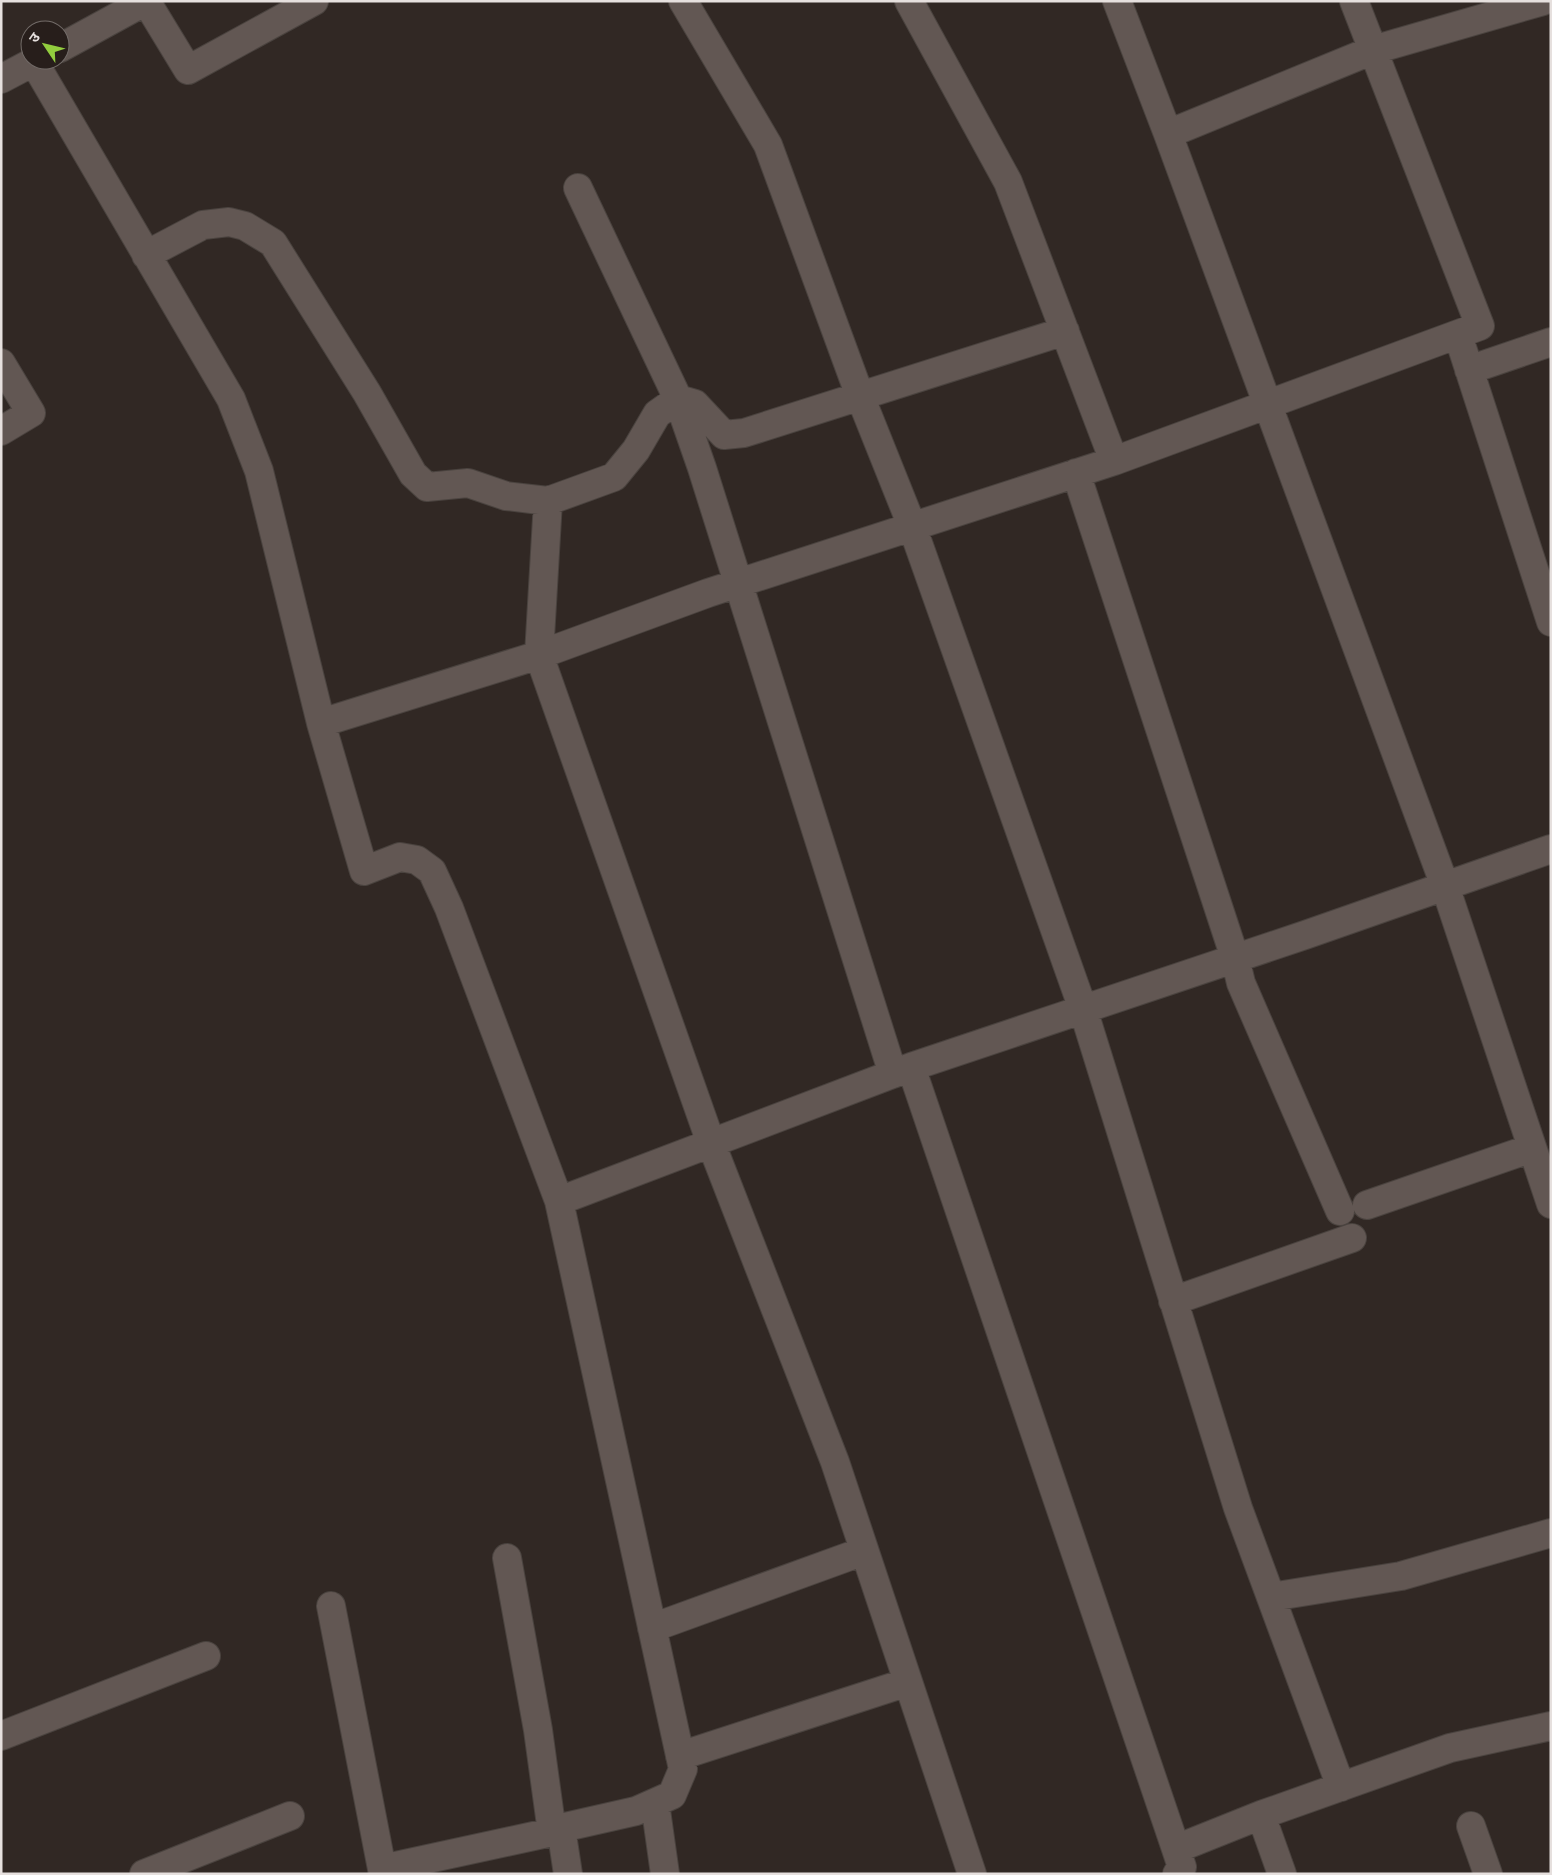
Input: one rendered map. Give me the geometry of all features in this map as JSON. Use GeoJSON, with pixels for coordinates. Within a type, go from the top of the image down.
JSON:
{"type":"FeatureCollection","features":[{"type":"Feature","properties":{"kind":"street"},"geometry":{"type":"LineString","coordinates":[[70,43],[146,1],[188,70],[314,1]]}},
{"type":"Feature","properties":{"kind":"street"},"geometry":{"type":"LineString","coordinates":[[683,1],[768,144],[860,396],[912,526],[1083,1009],[1238,1508],[1340,1787]]}},
{"type":"Feature","properties":{"kind":"street"},"geometry":{"type":"LineString","coordinates":[[909,1],[1008,182],[1114,461]]}},
{"type":"Feature","properties":{"kind":"street"},"geometry":{"type":"LineString","coordinates":[[1117,1],[1168,134],[1445,886],[1551,1204]]}},
{"type":"Feature","properties":{"kind":"street"},"geometry":{"type":"LineString","coordinates":[[321,723],[539,655],[738,584],[1114,461],[1480,326],[1354,1]]}},
{"type":"Feature","properties":{"kind":"street"},"geometry":{"type":"LineString","coordinates":[[1168,134],[1373,50],[1543,1]]}},
{"type":"Feature","properties":{"kind":"street"},"geometry":{"type":"LineString","coordinates":[[1,79],[20,69]]}},
{"type":"Feature","properties":{"kind":"street"},"geometry":{"type":"LineString","coordinates":[[41,70],[146,255],[231,399],[259,471],[321,723],[364,871],[400,857],[417,860],[432,871],[449,908],[559,1201],[683,1769],[672,1795],[636,1811],[382,1872],[331,1606]]}},
{"type":"Feature","properties":{"kind":"street"},"geometry":{"type":"LineString","coordinates":[[578,188],[678,399],[738,584],[902,1070],[1176,1861],[1261,1815],[1450,1748],[1551,1726]]}},
{"type":"Feature","properties":{"kind":"street"},"geometry":{"type":"LineString","coordinates":[[146,255],[203,225],[229,222],[245,226],[273,243],[367,393],[413,474],[427,487],[468,484],[506,496],[548,501],[614,477],[636,450],[657,414],[678,399]]}},
{"type":"Feature","properties":{"kind":"street"},"geometry":{"type":"LineString","coordinates":[[678,399],[695,404],[724,435],[744,433],[1064,331]]}},
{"type":"Feature","properties":{"kind":"street"},"geometry":{"type":"LineString","coordinates":[[1458,334],[1551,622]]}},
{"type":"Feature","properties":{"kind":"street"},"geometry":{"type":"LineString","coordinates":[[1469,370],[1551,342]]}},
{"type":"Feature","properties":{"kind":"street"},"geometry":{"type":"LineString","coordinates":[[1,363],[31,413],[1,431]]}},
{"type":"Feature","properties":{"kind":"street"},"geometry":{"type":"LineString","coordinates":[[1076,473],[1235,958],[1241,983],[1340,1211]]}},
{"type":"Feature","properties":{"kind":"street"},"geometry":{"type":"LineString","coordinates":[[548,501],[539,655],[711,1143],[835,1462],[972,1874]]}},
{"type":"Feature","properties":{"kind":"street"},"geometry":{"type":"LineString","coordinates":[[559,1201],[902,1070],[1551,849]]}},
{"type":"Feature","properties":{"kind":"street"},"geometry":{"type":"LineString","coordinates":[[1367,1205],[1532,1148]]}},
{"type":"Feature","properties":{"kind":"street"},"geometry":{"type":"LineString","coordinates":[[1173,1300],[1352,1238]]}},
{"type":"Feature","properties":{"kind":"street"},"geometry":{"type":"LineString","coordinates":[[1271,1597],[1401,1576],[1551,1533]]}},
{"type":"Feature","properties":{"kind":"street"},"geometry":{"type":"LineString","coordinates":[[652,1628],[864,1551]]}},
{"type":"Feature","properties":{"kind":"street"},"geometry":{"type":"LineString","coordinates":[[507,1558],[556,1830],[568,1874]]}},
{"type":"Feature","properties":{"kind":"street"},"geometry":{"type":"LineString","coordinates":[[1,1736],[206,1656]]}},
{"type":"Feature","properties":{"kind":"street"},"geometry":{"type":"LineString","coordinates":[[680,1756],[908,1682]]}},
{"type":"Feature","properties":{"kind":"street"},"geometry":{"type":"LineString","coordinates":[[655,1803],[665,1874]]}},
{"type":"Feature","properties":{"kind":"street"},"geometry":{"type":"LineString","coordinates":[[1261,1815],[1282,1874]]}},
{"type":"Feature","properties":{"kind":"street"},"geometry":{"type":"LineString","coordinates":[[144,1874],[190,1866],[290,1816]]}},
{"type":"Feature","properties":{"kind":"street"},"geometry":{"type":"LineString","coordinates":[[1471,1826],[1488,1874]]}}]}
